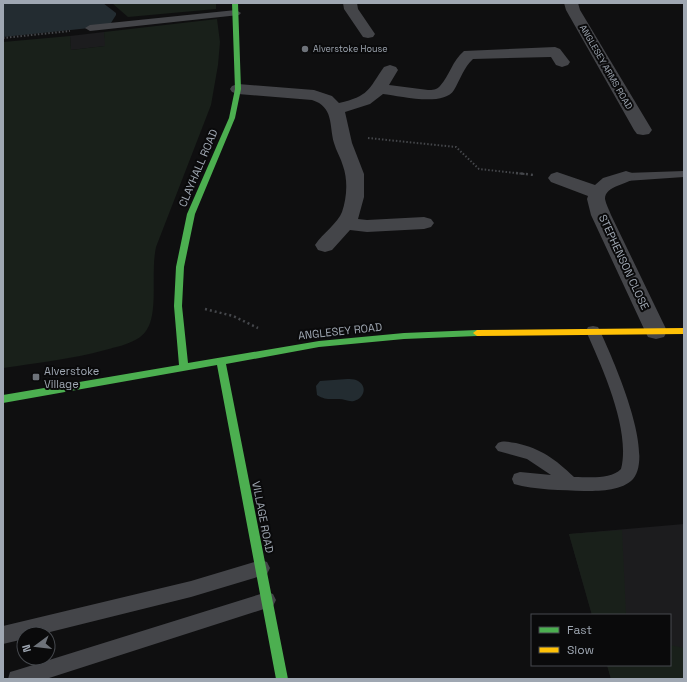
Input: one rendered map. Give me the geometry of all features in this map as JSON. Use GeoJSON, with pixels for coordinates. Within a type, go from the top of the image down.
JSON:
{"type":"FeatureCollection","features":[{"type":"Feature","properties":{"kind":"street"},"geometry":{"type":"LineString","coordinates":[[350,3],[351,9],[368,34]]}},
{"type":"Feature","properties":{"kind":"street","name":"ANGLESEY ARMS ROAD"},"geometry":{"type":"LineString","coordinates":[[571,3],[573,10],[643,130]]}},
{"type":"Feature","properties":{"kind":"street","name":"CLAYHALL ROAD"},"geometry":{"type":"LineString","coordinates":[[184,366],[178,306],[180,267],[191,214],[232,118],[238,90],[236,8]]}},
{"type":"Feature","properties":{"kind":"street"},"geometry":{"type":"LineString","coordinates":[[379,89],[428,95],[442,93],[449,86],[464,58],[474,53],[555,52],[562,62]]}},
{"type":"Feature","properties":{"kind":"street"},"geometry":{"type":"LineString","coordinates":[[335,109],[359,103],[372,96],[379,89],[390,70]]}},
{"type":"Feature","properties":{"kind":"street"},"geometry":{"type":"LineString","coordinates":[[238,90],[314,95],[326,99],[338,114],[342,138],[353,170],[355,181],[353,209],[346,223],[325,245]]}},
{"type":"Feature","properties":{"kind":"street"},"geometry":{"type":"LineString","coordinates":[[557,178],[598,193],[609,182],[626,177]]}},
{"type":"Feature","properties":{"kind":"street","name":"STEPHENSON CLOSE"},"geometry":{"type":"LineString","coordinates":[[598,193],[596,199],[601,215],[656,331]]}},
{"type":"Feature","properties":{"kind":"street"},"geometry":{"type":"LineString","coordinates":[[346,223],[367,226],[424,223]]}},
{"type":"Feature","properties":{"kind":"street","name":"ANGLESEY ROAD"},"geometry":{"type":"LineString","coordinates":[[3,399],[184,366],[320,344],[404,336],[494,332],[684,331]]}},
{"type":"Feature","properties":{"kind":"street","name":"VILLAGE ROAD"},"geometry":{"type":"LineString","coordinates":[[221,360],[282,679]]}},
{"type":"Feature","properties":{"kind":"lane"},"geometry":{"type":"LineString","coordinates":[[90,28],[236,8]]}},
{"type":"Feature","properties":{"kind":"lane"},"geometry":{"type":"LineString","coordinates":[[626,177],[684,174]]}},
{"type":"Feature","properties":{"kind":"lane"},"geometry":{"type":"LineString","coordinates":[[520,479],[593,485],[614,482],[625,477],[630,467],[629,434],[623,404],[614,378],[593,331]]}},
{"type":"Feature","properties":{"kind":"lane"},"geometry":{"type":"LineString","coordinates":[[503,447],[532,453],[554,468],[570,483]]}},
{"type":"Feature","properties":{"kind":"lane"},"geometry":{"type":"LineString","coordinates":[[3,635],[191,589],[261,568]]}},
{"type":"Feature","properties":{"kind":"lane"},"geometry":{"type":"LineString","coordinates":[[17,679],[267,600]]}},
{"type":"Feature","properties":{"kind":"path"},"geometry":{"type":"LineString","coordinates":[[3,38],[90,28]]}},
{"type":"Feature","properties":{"kind":"path"},"geometry":{"type":"LineString","coordinates":[[368,138],[456,147],[479,168],[557,178]]}},
{"type":"Feature","properties":{"kind":"path"},"geometry":{"type":"LineString","coordinates":[[178,306],[214,310],[251,322],[265,334],[278,351]]}},
{"type":"Feature","properties":{"kind":"shaded area"},"geometry":{"type":"Polygon","coordinates":[[[3,3],[103,3],[116,13],[116,15],[109,26],[3,37],[3,3]]]}},
{"type":"Feature","properties":{"kind":"shaded area"},"geometry":{"type":"Polygon","coordinates":[[[112,3],[216,3],[216,9],[128,17],[112,3]]]}},
{"type":"Feature","properties":{"kind":"shaded area"},"geometry":{"type":"Polygon","coordinates":[[[217,19],[220,42],[218,65],[211,105],[156,247],[153,306],[150,323],[147,330],[137,339],[117,347],[67,358],[3,368],[3,42],[70,36],[71,50],[105,46],[104,32],[217,19]]]}},
{"type":"Feature","properties":{"kind":"shaded area"},"geometry":{"type":"Polygon","coordinates":[[[104,32],[106,46],[71,50],[70,36],[104,32]]]}},
{"type":"Feature","properties":{"kind":"shaded area"},"geometry":{"type":"Polygon","coordinates":[[[347,379],[360,382],[364,388],[363,394],[358,399],[348,401],[341,399],[327,399],[317,395],[316,386],[320,381],[347,379]]]}},
{"type":"Feature","properties":{"kind":"shaded area"},"geometry":{"type":"Polygon","coordinates":[[[684,524],[684,679],[611,679],[607,666],[671,666],[671,614],[592,614],[569,534],[684,524]]]}},
{"type":"Feature","properties":{"kind":"shaded area"},"geometry":{"type":"Polygon","coordinates":[[[622,530],[626,614],[592,614],[569,534],[622,530]]]}},
{"type":"Feature","properties":{"kind":"shaded area"},"geometry":{"type":"Polygon","coordinates":[[[671,645],[684,648],[684,679],[611,679],[607,666],[671,666],[671,645]]]}},
{"type":"Feature","properties":{"kind":"traffic: fast"},"geometry":{"type":"LineString","coordinates":[[184,366],[178,306],[180,267],[191,214],[232,118],[238,89],[235,3]]}},
{"type":"Feature","properties":{"kind":"traffic: fast"},"geometry":{"type":"LineString","coordinates":[[3,399],[319,344],[404,336],[477,333]]}},
{"type":"Feature","properties":{"kind":"traffic: fast"},"geometry":{"type":"LineString","coordinates":[[221,360],[282,679]]}},
{"type":"Feature","properties":{"kind":"traffic: slow"},"geometry":{"type":"LineString","coordinates":[[477,333],[684,331]]}},
{"type":"Feature","properties":{"kind":"place","name":"Alverstoke House"},"geometry":{"type":"Point","coordinates":[305,49]}},
{"type":"Feature","properties":{"kind":"place","name":"Alverstoke Village"},"geometry":{"type":"Point","coordinates":[36,377]}}]}
